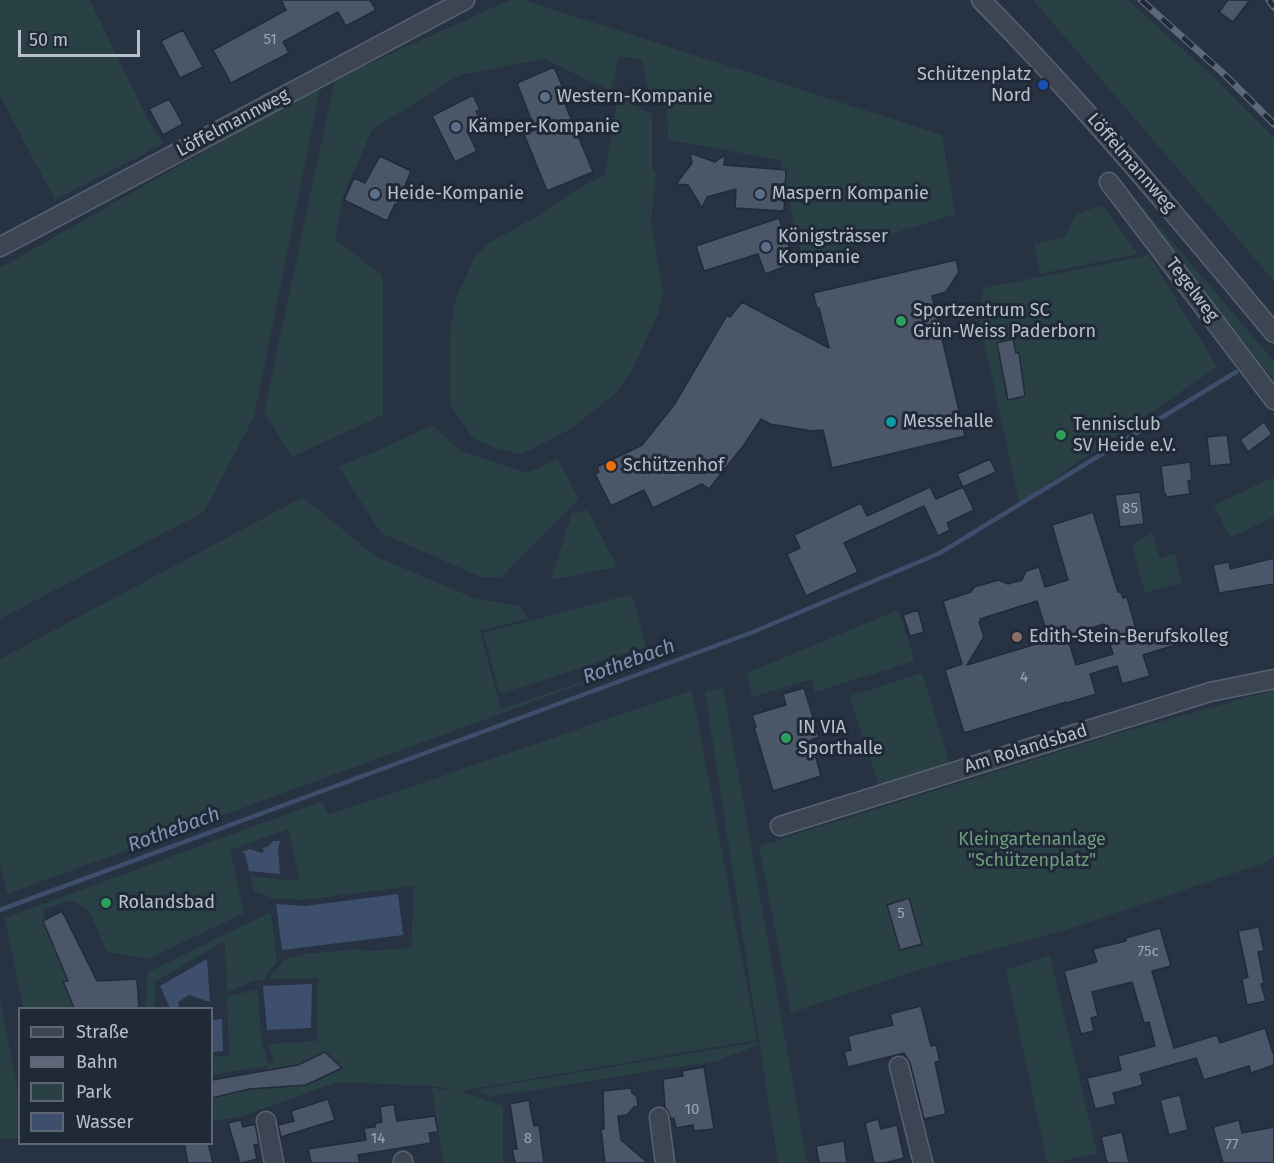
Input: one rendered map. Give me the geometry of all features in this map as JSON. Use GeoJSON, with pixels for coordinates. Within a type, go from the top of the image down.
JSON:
{"type":"FeatureCollection","features":[{"type":"Feature","properties":{"kind":"street","name":"Löffelmannweg"},"geometry":{"type":"LineString","coordinates":[[0,247],[465,0]]}},
{"type":"Feature","properties":{"kind":"street","name":"Löffelmannweg"},"geometry":{"type":"LineString","coordinates":[[981,0],[1029,48],[1139,171],[1274,333]]}},
{"type":"Feature","properties":{"kind":"street","name":"Tegelweg"},"geometry":{"type":"LineString","coordinates":[[1109,182],[1274,400]]}},
{"type":"Feature","properties":{"kind":"street","name":"Am Rolandsbad"},"geometry":{"type":"LineString","coordinates":[[780,826],[1210,692],[1274,679]]}},
{"type":"Feature","properties":{"kind":"street"},"geometry":{"type":"LineString","coordinates":[[899,1066],[923,1163]]}},
{"type":"Feature","properties":{"kind":"street"},"geometry":{"type":"LineString","coordinates":[[659,1117],[665,1163]]}},
{"type":"Feature","properties":{"kind":"street"},"geometry":{"type":"LineString","coordinates":[[266,1121],[274,1163]]}},
{"type":"Feature","properties":{"kind":"green space"},"geometry":{"type":"Polygon","coordinates":[[[0,0],[90,0],[146,116],[163,144],[55,200],[0,96],[0,0]]]}},
{"type":"Feature","properties":{"kind":"green space"},"geometry":{"type":"Polygon","coordinates":[[[510,0],[524,0],[942,135],[955,214],[803,262],[780,160],[668,140],[667,109],[648,89],[642,59],[619,57],[611,91],[544,59],[460,75],[372,130],[343,196],[335,239],[383,276],[383,415],[292,457],[264,412],[335,79],[510,0]]]}},
{"type":"Feature","properties":{"kind":"green space"},"geometry":{"type":"Polygon","coordinates":[[[1033,0],[1128,0],[1218,81],[1274,138],[1274,281],[1033,0]]]}},
{"type":"Feature","properties":{"kind":"green space"},"geometry":{"type":"Polygon","coordinates":[[[321,85],[254,417],[204,512],[0,619],[0,268],[321,85]]]}},
{"type":"Feature","properties":{"kind":"green space"},"geometry":{"type":"Polygon","coordinates":[[[618,96],[652,114],[652,169],[656,174],[651,220],[663,291],[658,314],[631,373],[613,396],[570,429],[531,450],[519,454],[496,448],[473,438],[450,405],[450,330],[456,297],[474,259],[487,244],[605,175],[618,96]]]}},
{"type":"Feature","properties":{"kind":"green space"},"geometry":{"type":"Polygon","coordinates":[[[1132,195],[1274,361],[1274,380],[1128,197],[1132,195]]]}},
{"type":"Feature","properties":{"kind":"green space"},"geometry":{"type":"Polygon","coordinates":[[[1102,205],[1138,254],[1040,274],[1034,244],[1064,237],[1077,214],[1102,205]]]}},
{"type":"Feature","properties":{"kind":"green space","name":"Tennisclub SV Heide e.V."},"geometry":{"type":"Polygon","coordinates":[[[1149,255],[1217,367],[1019,503],[979,318],[984,288],[1149,255]]]}},
{"type":"Feature","properties":{"kind":"green space"},"geometry":{"type":"Polygon","coordinates":[[[432,425],[461,451],[527,473],[558,459],[579,499],[502,577],[481,577],[381,533],[338,466],[375,452],[432,425]]]}},
{"type":"Feature","properties":{"kind":"green space"},"geometry":{"type":"Polygon","coordinates":[[[1274,477],[1274,517],[1230,538],[1214,505],[1274,477]]]}},
{"type":"Feature","properties":{"kind":"green space"},"geometry":{"type":"Polygon","coordinates":[[[303,497],[375,556],[476,599],[520,606],[528,619],[480,631],[501,709],[675,650],[7,894],[0,863],[0,659],[303,497]]]}},
{"type":"Feature","properties":{"kind":"green space"},"geometry":{"type":"Polygon","coordinates":[[[588,510],[617,567],[551,580],[572,513],[588,510]]]}},
{"type":"Feature","properties":{"kind":"green space"},"geometry":{"type":"Polygon","coordinates":[[[1152,533],[1160,559],[1175,553],[1182,583],[1145,593],[1133,550],[1136,542],[1152,533]]]}},
{"type":"Feature","properties":{"kind":"green space"},"geometry":{"type":"Polygon","coordinates":[[[632,594],[646,647],[500,694],[483,633],[632,594]]]}},
{"type":"Feature","properties":{"kind":"green space"},"geometry":{"type":"Polygon","coordinates":[[[898,610],[915,661],[815,692],[812,679],[752,697],[747,673],[898,610]]]}},
{"type":"Feature","properties":{"kind":"green space"},"geometry":{"type":"Polygon","coordinates":[[[922,673],[950,764],[879,785],[849,696],[922,673]]]}},
{"type":"Feature","properties":{"kind":"green space"},"geometry":{"type":"Polygon","coordinates":[[[723,687],[807,1163],[778,1163],[705,692],[723,687]]]}},
{"type":"Feature","properties":{"kind":"green space"},"geometry":{"type":"Polygon","coordinates":[[[692,690],[757,1040],[460,1091],[503,1106],[503,1163],[443,1163],[432,1088],[458,1091],[431,1086],[338,1082],[240,1117],[213,1121],[213,1091],[258,1076],[269,1066],[213,1074],[213,1057],[229,1055],[225,941],[154,982],[155,1007],[145,1007],[148,972],[271,912],[277,962],[263,980],[256,980],[227,992],[227,997],[257,989],[262,1044],[269,1064],[274,1063],[268,1044],[317,1041],[318,978],[268,979],[284,960],[304,954],[359,949],[367,951],[411,948],[414,886],[303,900],[271,898],[254,891],[250,876],[300,881],[288,829],[230,850],[244,913],[148,959],[107,952],[89,910],[70,900],[42,910],[47,921],[99,985],[115,984],[114,980],[137,979],[139,1000],[133,1001],[134,1007],[23,1007],[5,918],[322,801],[328,815],[692,690]]]}},
{"type":"Feature","properties":{"kind":"green space","name":"Kleingartenanlage \"Schützenplatz\""},"geometry":{"type":"Polygon","coordinates":[[[1274,690],[1274,856],[1268,862],[1062,931],[925,968],[791,1013],[759,846],[1109,736],[1274,690]]]}},
{"type":"Feature","properties":{"kind":"green space"},"geometry":{"type":"Polygon","coordinates":[[[1050,955],[1097,1153],[1055,1163],[1047,1163],[1006,970],[1050,955]]]}},
{"type":"Feature","properties":{"kind":"green space"},"geometry":{"type":"Polygon","coordinates":[[[0,1001],[18,1091],[18,1138],[0,1139],[0,1001]]]}},
{"type":"Feature","properties":{"kind":"green space"},"geometry":{"type":"Polygon","coordinates":[[[757,1042],[758,1045],[717,1061],[489,1097],[476,1090],[757,1042]]]}},
{"type":"Feature","properties":{"kind":"water"},"geometry":{"type":"Polygon","coordinates":[[[273,841],[280,841],[278,849],[280,874],[249,871],[245,854],[242,852],[250,849],[262,853],[264,851],[262,848],[268,847],[273,841]]]}},
{"type":"Feature","properties":{"kind":"water"},"geometry":{"type":"Polygon","coordinates":[[[398,894],[403,935],[282,950],[276,904],[305,906],[398,894]]]}},
{"type":"Feature","properties":{"kind":"water","name":"Rolandsbad"},"geometry":{"type":"Polygon","coordinates":[[[207,959],[210,1002],[189,995],[178,1002],[179,1007],[170,1007],[160,986],[207,959]]]}},
{"type":"Feature","properties":{"kind":"water"},"geometry":{"type":"Polygon","coordinates":[[[312,984],[311,1028],[267,1030],[263,986],[312,984]]]}},
{"type":"Feature","properties":{"kind":"water"},"geometry":{"type":"Polygon","coordinates":[[[222,1019],[223,1051],[213,1052],[213,1020],[222,1019]]]}},
{"type":"Feature","properties":{"kind":"building"},"geometry":{"type":"Polygon","coordinates":[[[281,0],[370,0],[376,10],[346,26],[338,12],[283,42],[289,53],[231,83],[213,50],[286,10],[281,0]]]}},
{"type":"Feature","properties":{"kind":"building"},"geometry":{"type":"Polygon","coordinates":[[[1228,0],[1250,0],[1233,22],[1219,12],[1228,0]]]}},
{"type":"Feature","properties":{"kind":"building"},"geometry":{"type":"Polygon","coordinates":[[[183,30],[203,67],[180,78],[161,41],[183,30]]]}},
{"type":"Feature","properties":{"kind":"building"},"geometry":{"type":"Polygon","coordinates":[[[554,67],[569,102],[565,104],[593,172],[547,191],[524,134],[535,130],[517,83],[554,67]]]}},
{"type":"Feature","properties":{"kind":"building","name":"Kämper-Kompanie"},"geometry":{"type":"Polygon","coordinates":[[[473,95],[480,110],[476,111],[483,124],[467,131],[477,151],[455,162],[432,116],[473,95]]]}},
{"type":"Feature","properties":{"kind":"building"},"geometry":{"type":"Polygon","coordinates":[[[169,99],[183,124],[163,135],[149,109],[169,99]]]}},
{"type":"Feature","properties":{"kind":"building"},"geometry":{"type":"Polygon","coordinates":[[[690,153],[715,162],[725,155],[724,165],[786,170],[784,211],[735,208],[736,189],[707,197],[702,208],[688,185],[676,184],[692,163],[690,153]]]}},
{"type":"Feature","properties":{"kind":"building","name":"Heide-Kompanie"},"geometry":{"type":"Polygon","coordinates":[[[380,156],[411,171],[397,205],[395,204],[387,221],[344,200],[354,178],[365,183],[380,156]]]}},
{"type":"Feature","properties":{"kind":"building"},"geometry":{"type":"Polygon","coordinates":[[[779,218],[795,263],[765,274],[758,254],[704,271],[696,246],[779,218]]]}},
{"type":"Feature","properties":{"kind":"building"},"geometry":{"type":"Polygon","coordinates":[[[956,260],[959,272],[946,292],[932,296],[965,436],[832,468],[823,430],[812,431],[770,424],[761,419],[744,445],[709,489],[702,484],[653,508],[644,490],[611,506],[595,474],[599,472],[597,467],[642,445],[674,405],[727,315],[730,317],[742,302],[829,348],[813,293],[956,260]]]}},
{"type":"Feature","properties":{"kind":"building"},"geometry":{"type":"Polygon","coordinates":[[[1013,339],[1016,353],[1019,353],[1025,396],[1008,400],[997,343],[1013,339]]]}},
{"type":"Feature","properties":{"kind":"building"},"geometry":{"type":"Polygon","coordinates":[[[1264,422],[1272,434],[1248,452],[1240,440],[1264,422]]]}},
{"type":"Feature","properties":{"kind":"building"},"geometry":{"type":"Polygon","coordinates":[[[1227,435],[1231,464],[1210,466],[1207,437],[1227,435]]]}},
{"type":"Feature","properties":{"kind":"building"},"geometry":{"type":"Polygon","coordinates":[[[990,459],[996,472],[963,487],[957,474],[990,459]]]}},
{"type":"Feature","properties":{"kind":"building"},"geometry":{"type":"Polygon","coordinates":[[[1190,462],[1192,480],[1188,481],[1190,494],[1167,497],[1164,492],[1161,466],[1190,462]]]}},
{"type":"Feature","properties":{"kind":"building"},"geometry":{"type":"Polygon","coordinates":[[[930,487],[936,499],[963,487],[974,510],[947,523],[950,530],[938,536],[924,506],[844,543],[858,572],[806,596],[787,554],[800,548],[794,535],[861,503],[867,516],[930,487]]]}},
{"type":"Feature","properties":{"kind":"building"},"geometry":{"type":"Polygon","coordinates":[[[1140,492],[1144,524],[1120,527],[1115,495],[1140,492]]]}},
{"type":"Feature","properties":{"kind":"building"},"geometry":{"type":"Polygon","coordinates":[[[1093,512],[1118,592],[1121,592],[1123,598],[1127,597],[1140,643],[1181,630],[1185,645],[1172,646],[1143,655],[1150,676],[1122,684],[1117,666],[1103,670],[1090,674],[1096,694],[964,733],[945,670],[962,664],[943,601],[971,592],[974,587],[999,580],[1008,584],[1022,580],[1026,571],[1039,567],[1045,587],[1068,580],[1052,525],[1093,512]],[[1037,601],[980,619],[984,637],[967,665],[1049,640],[1037,601]],[[1104,624],[1067,636],[1076,665],[1113,654],[1104,624]]]}},
{"type":"Feature","properties":{"kind":"building"},"geometry":{"type":"Polygon","coordinates":[[[1274,558],[1274,584],[1219,593],[1213,565],[1229,562],[1230,569],[1274,558]]]}},
{"type":"Feature","properties":{"kind":"building"},"geometry":{"type":"Polygon","coordinates":[[[918,610],[924,632],[910,636],[903,615],[918,610]]]}},
{"type":"Feature","properties":{"kind":"building","name":"IN VIA Sporthalle"},"geometry":{"type":"Polygon","coordinates":[[[804,688],[819,737],[811,740],[821,776],[773,791],[752,715],[786,705],[783,694],[804,688]]]}},
{"type":"Feature","properties":{"kind":"building"},"geometry":{"type":"Polygon","coordinates":[[[909,898],[922,944],[900,950],[887,905],[909,898]]]}},
{"type":"Feature","properties":{"kind":"building"},"geometry":{"type":"Polygon","coordinates":[[[62,911],[97,981],[137,979],[139,1007],[74,1007],[63,981],[68,981],[43,921],[62,911]]]}},
{"type":"Feature","properties":{"kind":"building"},"geometry":{"type":"Polygon","coordinates":[[[1259,927],[1264,951],[1258,952],[1264,983],[1261,984],[1266,1001],[1247,1005],[1242,979],[1248,977],[1238,931],[1259,927]]]}},
{"type":"Feature","properties":{"kind":"building"},"geometry":{"type":"Polygon","coordinates":[[[1160,928],[1171,966],[1152,971],[1174,1048],[1217,1035],[1220,1043],[1265,1028],[1274,1056],[1274,1065],[1251,1073],[1249,1066],[1204,1080],[1196,1058],[1140,1074],[1143,1085],[1113,1093],[1116,1104],[1095,1109],[1087,1078],[1121,1070],[1118,1056],[1155,1046],[1149,1022],[1144,1023],[1132,982],[1092,992],[1098,1016],[1091,1018],[1094,1031],[1081,1034],[1064,971],[1097,962],[1093,949],[1126,941],[1126,938],[1160,928]]]}},
{"type":"Feature","properties":{"kind":"building"},"geometry":{"type":"Polygon","coordinates":[[[921,1006],[931,1046],[936,1045],[940,1061],[935,1062],[946,1114],[924,1119],[910,1063],[904,1053],[848,1067],[844,1052],[851,1050],[848,1036],[893,1025],[890,1014],[921,1006]]]}},
{"type":"Feature","properties":{"kind":"building"},"geometry":{"type":"Polygon","coordinates":[[[325,1052],[342,1068],[306,1085],[249,1089],[213,1098],[213,1080],[298,1065],[325,1052]]]}},
{"type":"Feature","properties":{"kind":"building"},"geometry":{"type":"Polygon","coordinates":[[[704,1067],[714,1129],[694,1131],[693,1125],[676,1128],[674,1118],[671,1119],[665,1108],[663,1079],[683,1076],[682,1071],[704,1067]]]}},
{"type":"Feature","properties":{"kind":"building"},"geometry":{"type":"Polygon","coordinates":[[[631,1088],[632,1093],[637,1097],[638,1107],[634,1107],[627,1115],[618,1116],[621,1140],[648,1163],[605,1163],[601,1129],[604,1129],[603,1091],[631,1088]]]}},
{"type":"Feature","properties":{"kind":"building"},"geometry":{"type":"Polygon","coordinates":[[[1180,1095],[1188,1130],[1169,1135],[1160,1100],[1180,1095]]]}},
{"type":"Feature","properties":{"kind":"building"},"geometry":{"type":"Polygon","coordinates":[[[328,1099],[335,1120],[281,1137],[278,1125],[294,1121],[291,1111],[328,1099]]]}},
{"type":"Feature","properties":{"kind":"building"},"geometry":{"type":"Polygon","coordinates":[[[529,1100],[534,1126],[539,1125],[544,1163],[515,1163],[512,1149],[517,1149],[510,1104],[529,1100]]]}},
{"type":"Feature","properties":{"kind":"building"},"geometry":{"type":"Polygon","coordinates":[[[394,1104],[397,1121],[435,1116],[438,1132],[429,1133],[431,1143],[358,1155],[360,1163],[311,1163],[308,1149],[366,1140],[364,1128],[375,1127],[375,1124],[382,1122],[380,1107],[394,1104]]]}},
{"type":"Feature","properties":{"kind":"building"},"geometry":{"type":"Polygon","coordinates":[[[878,1119],[881,1129],[897,1125],[904,1158],[874,1163],[865,1123],[878,1119]]]}},
{"type":"Feature","properties":{"kind":"building"},"geometry":{"type":"Polygon","coordinates":[[[241,1120],[243,1127],[255,1124],[259,1144],[254,1145],[257,1159],[240,1163],[228,1123],[241,1120]]]}},
{"type":"Feature","properties":{"kind":"building"},"geometry":{"type":"Polygon","coordinates":[[[1239,1120],[1242,1133],[1274,1127],[1274,1163],[1223,1163],[1213,1127],[1239,1120]]]}},
{"type":"Feature","properties":{"kind":"building"},"geometry":{"type":"Polygon","coordinates":[[[1122,1132],[1129,1163],[1107,1163],[1101,1137],[1122,1132]]]}},
{"type":"Feature","properties":{"kind":"building"},"geometry":{"type":"Polygon","coordinates":[[[844,1141],[847,1163],[819,1163],[816,1146],[844,1141]]]}},
{"type":"Feature","properties":{"kind":"building"},"geometry":{"type":"Polygon","coordinates":[[[184,1145],[208,1145],[213,1163],[188,1163],[184,1145]]]}},
{"type":"Feature","properties":{"kind":"waterway","name":"Rothebach"},"geometry":{"type":"LineString","coordinates":[[0,910],[753,632],[940,553],[1236,372]]}},
{"type":"Feature","properties":{"kind":"railway"},"geometry":{"type":"LineString","coordinates":[[1141,0],[1225,75],[1274,124]]}},
{"type":"Feature","properties":{"kind":"railway"},"geometry":{"type":"LineString","coordinates":[[1269,0],[1274,7]]}},
{"type":"Feature","properties":{"kind":"place","name":"Schützenplatz Nord"},"geometry":{"type":"Point","coordinates":[1043,85]}},
{"type":"Feature","properties":{"kind":"place","name":"Western-Kompanie"},"geometry":{"type":"Point","coordinates":[545,97]}},
{"type":"Feature","properties":{"kind":"place","name":"Kämper-Kompanie"},"geometry":{"type":"Point","coordinates":[456,127]}},
{"type":"Feature","properties":{"kind":"place","name":"Heide-Kompanie"},"geometry":{"type":"Point","coordinates":[375,194]}},
{"type":"Feature","properties":{"kind":"place","name":"Maspern Kompanie"},"geometry":{"type":"Point","coordinates":[760,194]}},
{"type":"Feature","properties":{"kind":"place","name":"Königsträsser Kompanie"},"geometry":{"type":"Point","coordinates":[766,247]}},
{"type":"Feature","properties":{"kind":"place","name":"Sportzentrum SC Grün-Weiss Paderborn"},"geometry":{"type":"Point","coordinates":[901,321]}},
{"type":"Feature","properties":{"kind":"place","name":"Messehalle"},"geometry":{"type":"Point","coordinates":[891,422]}},
{"type":"Feature","properties":{"kind":"place","name":"Tennisclub SV Heide e.V."},"geometry":{"type":"Point","coordinates":[1061,435]}},
{"type":"Feature","properties":{"kind":"place","name":"Schützenhof"},"geometry":{"type":"Point","coordinates":[611,466]}},
{"type":"Feature","properties":{"kind":"place","name":"Edith-Stein-Berufskolleg"},"geometry":{"type":"Point","coordinates":[1017,637]}},
{"type":"Feature","properties":{"kind":"place","name":"IN VIA Sporthalle"},"geometry":{"type":"Point","coordinates":[786,738]}},
{"type":"Feature","properties":{"kind":"place","name":"Rolandsbad"},"geometry":{"type":"Point","coordinates":[106,903]}}]}
